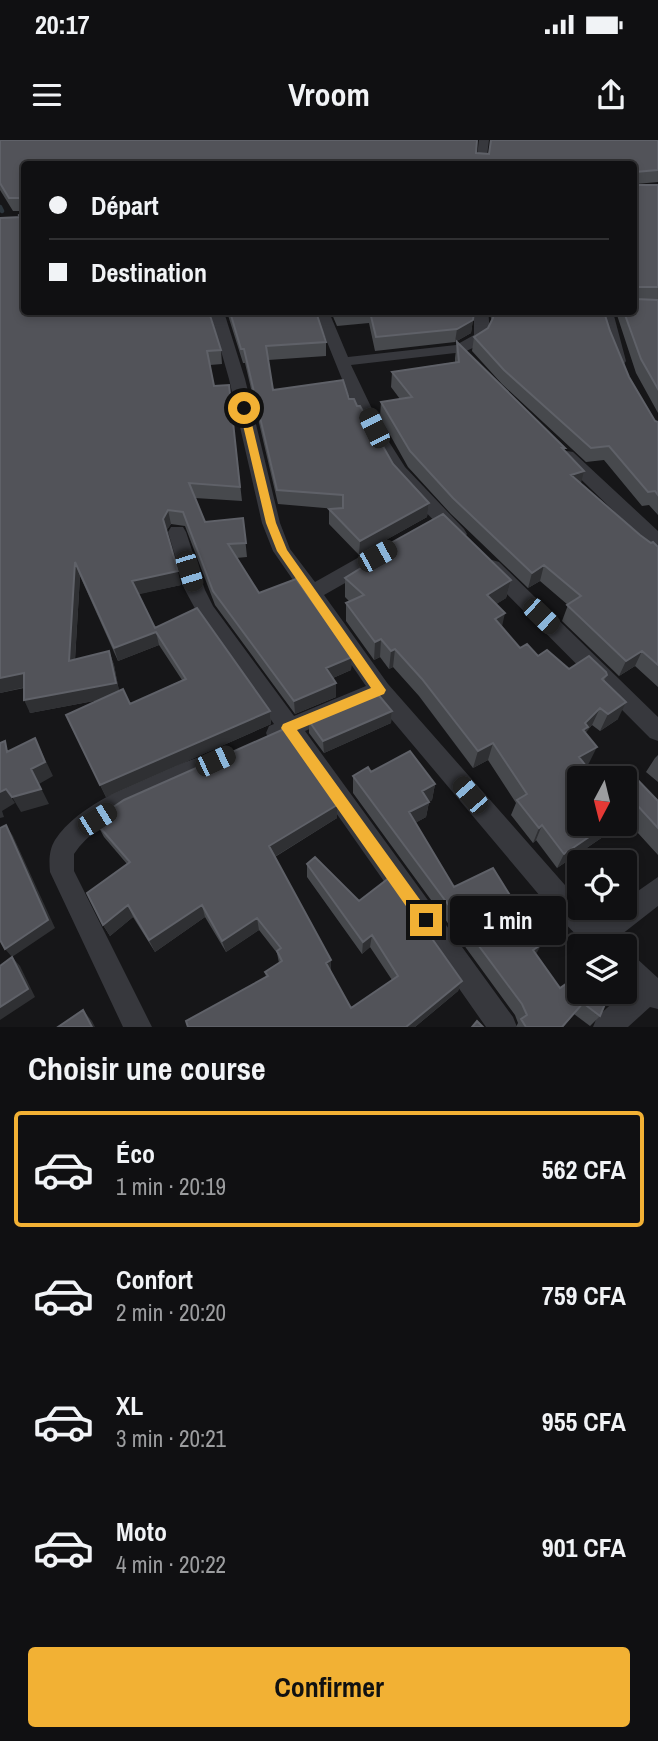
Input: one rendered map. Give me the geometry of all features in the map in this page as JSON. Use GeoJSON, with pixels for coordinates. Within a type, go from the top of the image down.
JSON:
{"type":"FeatureCollection","features":[{"type":"Feature","properties":{"kind":"street"},"geometry":{"type":"LineString","coordinates":[[481,161],[484,140]]}},
{"type":"Feature","properties":{"kind":"street"},"geometry":{"type":"LineString","coordinates":[[218,315],[237,379],[271,523],[282,551],[380,690],[560,900],[594,934]]}},
{"type":"Feature","properties":{"kind":"street"},"geometry":{"type":"LineString","coordinates":[[323,315],[342,362],[385,450],[437,523],[477,553],[658,731]]}},
{"type":"Feature","properties":{"kind":"street"},"geometry":{"type":"LineString","coordinates":[[342,362],[464,354],[482,336],[484,329],[482,315]]}},
{"type":"Feature","properties":{"kind":"street"},"geometry":{"type":"LineString","coordinates":[[607,315],[615,352],[625,374]]}},
{"type":"Feature","properties":{"kind":"street"},"geometry":{"type":"LineString","coordinates":[[556,447],[658,542]]}},
{"type":"Feature","properties":{"kind":"street"},"geometry":{"type":"LineString","coordinates":[[177,532],[195,590],[206,611],[503,1027]]}},
{"type":"Feature","properties":{"kind":"street"},"geometry":{"type":"LineString","coordinates":[[312,593],[396,546]]}},
{"type":"Feature","properties":{"kind":"street"},"geometry":{"type":"LineString","coordinates":[[251,744],[380,690]]}},
{"type":"Feature","properties":{"kind":"street"},"geometry":{"type":"LineString","coordinates":[[138,1027],[62,872],[62,852],[74,833],[120,804],[227,755]]}},
{"type":"Feature","properties":{"kind":"street"},"geometry":{"type":"LineString","coordinates":[[611,934],[658,890]]}},
{"type":"Feature","properties":{"kind":"street"},"geometry":{"type":"LineString","coordinates":[[607,1027],[654,993],[637,977]]}},
{"type":"Feature","properties":{"kind":"building"},"geometry":{"type":"Polygon","coordinates":[[[0,140],[477,140],[476,153],[489,154],[491,140],[658,140],[658,170],[637,172],[637,161],[21,161],[21,198],[9,198],[0,183],[0,140]]]}},
{"type":"Feature","properties":{"kind":"building"},"geometry":{"type":"Polygon","coordinates":[[[637,185],[658,185],[658,287],[638,287],[637,185]]]}},
{"type":"Feature","properties":{"kind":"building"},"geometry":{"type":"Polygon","coordinates":[[[21,217],[21,315],[210,315],[221,350],[207,351],[214,386],[229,385],[240,487],[189,483],[205,522],[243,518],[246,543],[228,544],[259,593],[296,579],[352,657],[326,668],[336,683],[294,701],[213,591],[183,512],[168,510],[163,519],[178,571],[132,581],[155,628],[197,608],[270,711],[100,785],[66,715],[123,689],[130,704],[186,679],[156,632],[114,648],[75,562],[69,661],[109,651],[116,683],[24,700],[24,673],[0,678],[0,218],[21,217]]]}},
{"type":"Feature","properties":{"kind":"building"},"geometry":{"type":"Polygon","coordinates":[[[637,299],[658,300],[658,389],[641,359],[625,315],[637,315],[637,299]]]}},
{"type":"Feature","properties":{"kind":"building"},"geometry":{"type":"Polygon","coordinates":[[[231,315],[317,315],[326,342],[266,346],[273,390],[343,380],[349,399],[354,399],[357,406],[360,406],[393,464],[429,503],[360,541],[329,509],[343,508],[343,495],[277,490],[244,349],[241,349],[231,315]]]}},
{"type":"Feature","properties":{"kind":"building"},"geometry":{"type":"Polygon","coordinates":[[[371,315],[474,315],[473,320],[457,329],[376,337],[371,315]]]}},
{"type":"Feature","properties":{"kind":"building"},"geometry":{"type":"Polygon","coordinates":[[[494,315],[605,315],[629,377],[658,422],[658,495],[655,491],[648,492],[609,446],[591,448],[504,370],[474,337],[488,328],[494,315]]]}},
{"type":"Feature","properties":{"kind":"building"},"geometry":{"type":"Polygon","coordinates":[[[457,342],[565,448],[562,448],[584,471],[571,475],[640,535],[658,547],[658,665],[642,651],[626,661],[567,605],[581,596],[544,565],[532,573],[453,498],[410,451],[381,402],[412,397],[392,372],[459,362],[457,342]]]}},
{"type":"Feature","properties":{"kind":"building"},"geometry":{"type":"Polygon","coordinates":[[[443,514],[511,580],[487,595],[505,613],[495,619],[520,648],[527,644],[538,656],[547,650],[569,669],[589,656],[606,672],[607,675],[602,679],[626,702],[608,714],[600,708],[585,723],[588,727],[583,730],[597,747],[579,757],[586,766],[567,766],[567,836],[590,836],[564,854],[542,825],[539,828],[517,800],[527,794],[493,743],[478,751],[395,649],[391,651],[381,639],[375,642],[346,603],[364,595],[345,578],[369,563],[364,558],[443,514]]]}},
{"type":"Feature","properties":{"kind":"building"},"geometry":{"type":"Polygon","coordinates":[[[376,692],[392,711],[323,741],[309,721],[376,692]]]}},
{"type":"Feature","properties":{"kind":"building"},"geometry":{"type":"Polygon","coordinates":[[[284,729],[337,805],[269,846],[331,960],[326,963],[351,1008],[398,976],[372,935],[363,942],[307,864],[315,857],[359,901],[389,878],[462,981],[406,1027],[188,1027],[186,1021],[268,976],[265,972],[282,961],[277,951],[281,948],[257,918],[222,941],[202,905],[149,940],[128,905],[103,925],[87,893],[130,862],[97,824],[109,814],[106,812],[124,800],[284,729]]]}},
{"type":"Feature","properties":{"kind":"building"},"geometry":{"type":"Polygon","coordinates":[[[35,738],[45,762],[31,769],[41,789],[12,797],[6,789],[0,792],[0,743],[5,741],[7,752],[35,738]]]}},
{"type":"Feature","properties":{"kind":"building"},"geometry":{"type":"Polygon","coordinates":[[[410,751],[435,784],[422,791],[429,802],[409,812],[454,887],[493,868],[541,945],[533,950],[560,988],[567,983],[567,1004],[582,1004],[562,1027],[526,1027],[521,1019],[527,1015],[522,1004],[353,776],[368,767],[371,772],[410,751]]]}},
{"type":"Feature","properties":{"kind":"building"},"geometry":{"type":"Polygon","coordinates":[[[637,779],[658,801],[658,828],[637,805],[637,779]]]}},
{"type":"Feature","properties":{"kind":"building"},"geometry":{"type":"Polygon","coordinates":[[[6,825],[48,920],[5,949],[0,940],[0,828],[6,825]]]}},
{"type":"Feature","properties":{"kind":"building"},"geometry":{"type":"Polygon","coordinates":[[[12,957],[28,989],[0,1007],[0,966],[12,957]]]}},
{"type":"Feature","properties":{"kind":"building"},"geometry":{"type":"Polygon","coordinates":[[[584,1004],[605,1004],[600,1016],[584,1004]]]}},
{"type":"Feature","properties":{"kind":"building"},"geometry":{"type":"Polygon","coordinates":[[[83,1010],[92,1027],[58,1027],[83,1010]]]}},
{"type":"Feature","properties":{"kind":"building"},"geometry":{"type":"Polygon","coordinates":[[[477,1021],[483,1027],[472,1027],[477,1021]]]}},
{"type":"Feature","properties":{"kind":"waterway"},"geometry":{"type":"LineString","coordinates":[[0,207],[2,211]]}},
{"type":"Feature","properties":{"kind":"route"},"geometry":{"type":"LineString","coordinates":[[244,408],[271,523],[282,551],[380,690],[288,728],[426,920]]}}]}
